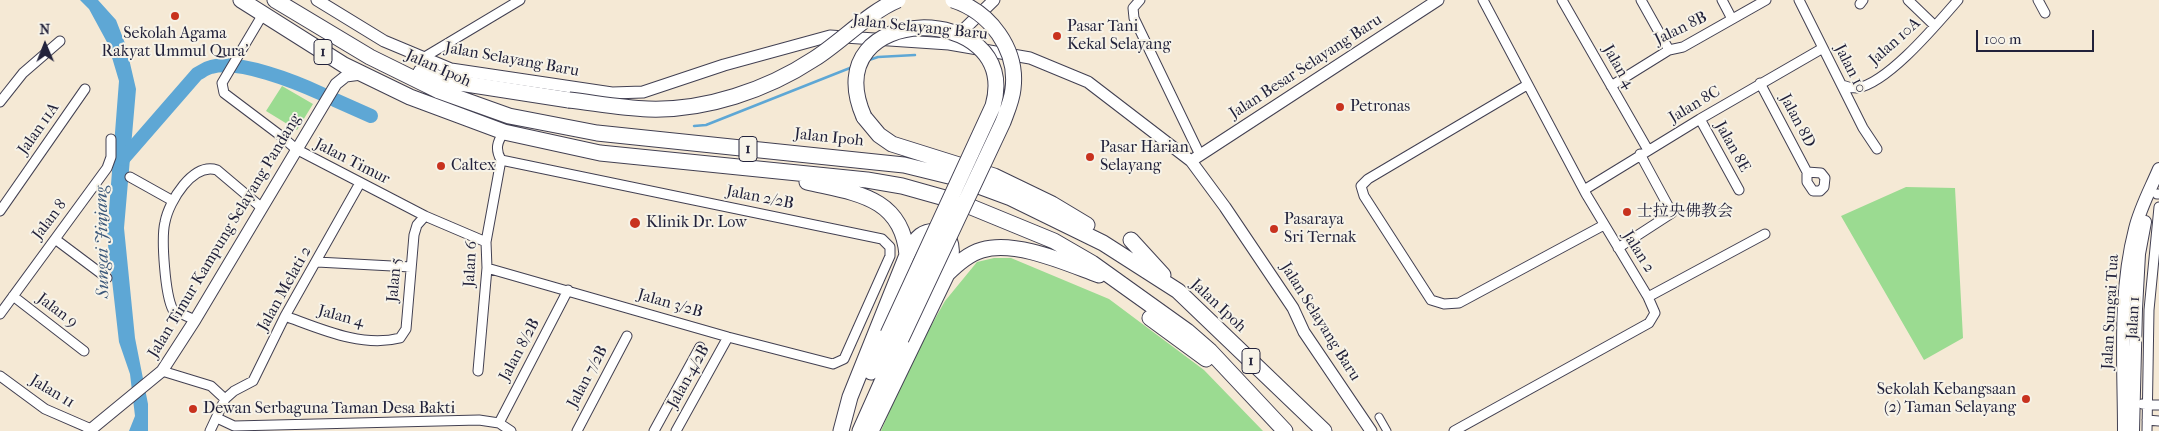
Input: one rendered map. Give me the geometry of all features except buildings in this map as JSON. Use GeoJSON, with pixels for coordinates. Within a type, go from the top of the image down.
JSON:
{"type":"FeatureCollection","features":[{"type":"Feature","properties":{"kind":"highway","name":"Jalan Ipoh"},"geometry":{"type":"LineString","coordinates":[[241,0],[332,58],[361,74],[410,97],[504,132],[600,153],[867,180],[942,197],[1054,241],[1092,263],[1187,331],[1210,350],[1244,389],[1285,431]]}},
{"type":"Feature","properties":{"kind":"highway"},"geometry":{"type":"LineString","coordinates":[[311,23],[435,78],[569,100],[650,109],[687,107],[722,99],[771,82],[806,65],[885,6],[898,0]]}},
{"type":"Feature","properties":{"kind":"highway"},"geometry":{"type":"LineString","coordinates":[[843,425],[895,336],[1003,122],[1013,88],[1010,56],[995,29],[978,12],[953,0]]}},
{"type":"Feature","properties":{"kind":"highway","name":"Jalan Ipoh"},"geometry":{"type":"LineString","coordinates":[[279,1],[311,23],[370,57],[439,90],[509,116],[597,133],[739,149],[870,160],[938,172],[980,186],[1051,217],[1103,243],[1178,291],[1324,431]]}},
{"type":"Feature","properties":{"kind":"highway"},"geometry":{"type":"LineString","coordinates":[[898,17],[880,27],[866,46],[857,66],[856,92],[864,117],[878,135],[892,144],[994,176],[1052,204],[1097,231],[1150,273]]}},
{"type":"Feature","properties":{"kind":"highway"},"geometry":{"type":"LineString","coordinates":[[860,431],[895,336],[988,120],[996,92],[993,59],[986,45],[972,28],[958,18]]}},
{"type":"Feature","properties":{"kind":"highway"},"geometry":{"type":"LineString","coordinates":[[757,170],[836,189],[883,205],[893,214],[901,227],[907,255]]}},
{"type":"Feature","properties":{"kind":"highway"},"geometry":{"type":"LineString","coordinates":[[843,425],[850,397],[907,255],[919,236],[934,230],[943,232],[951,243],[952,252],[947,274],[871,431]]}},
{"type":"Feature","properties":{"kind":"highway"},"geometry":{"type":"LineString","coordinates":[[1131,240],[1178,291]]}},
{"type":"Feature","properties":{"kind":"highway"},"geometry":{"type":"LineString","coordinates":[[947,274],[958,263],[982,250],[1014,248],[1114,280]]}},
{"type":"Feature","properties":{"kind":"highway"},"geometry":{"type":"LineString","coordinates":[[1138,309],[1244,389]]}},
{"type":"Feature","properties":{"kind":"main road","name":"Jalan Sungai Tua"},"geometry":{"type":"LineString","coordinates":[[2124,431],[2124,346],[2127,266],[2135,227],[2159,169]]}},
{"type":"Feature","properties":{"kind":"main road","name":"Jalan Sungai Tua"},"geometry":{"type":"LineString","coordinates":[[2133,431],[2139,254],[2143,228],[2158,192]]}},
{"type":"Feature","properties":{"kind":"street","name":"Jalan Selayang Baru"},"geometry":{"type":"LineString","coordinates":[[317,0],[384,41],[451,68],[572,88],[638,93],[724,65],[830,36],[949,44],[1030,58],[1088,82],[1196,158],[1292,308],[1304,332],[1371,431]]}},
{"type":"Feature","properties":{"kind":"street"},"geometry":{"type":"LineString","coordinates":[[423,58],[520,0]]}},
{"type":"Feature","properties":{"kind":"street"},"geometry":{"type":"LineString","coordinates":[[949,44],[994,0]]}},
{"type":"Feature","properties":{"kind":"street"},"geometry":{"type":"LineString","coordinates":[[1140,0],[1133,8],[1134,18],[1196,158]]}},
{"type":"Feature","properties":{"kind":"street","name":"Jalan Besar Selayang Baru"},"geometry":{"type":"LineString","coordinates":[[1196,158],[1438,0]]}},
{"type":"Feature","properties":{"kind":"street","name":"Jalan 2"},"geometry":{"type":"LineString","coordinates":[[1454,431],[1649,324],[1655,313],[1648,297],[1584,190],[1483,0]]}},
{"type":"Feature","properties":{"kind":"street","name":"Jalan 4"},"geometry":{"type":"LineString","coordinates":[[1562,0],[1611,86],[1672,213],[1618,248]]}},
{"type":"Feature","properties":{"kind":"street"},"geometry":{"type":"LineString","coordinates":[[1641,0],[1669,50]]}},
{"type":"Feature","properties":{"kind":"street"},"geometry":{"type":"LineString","coordinates":[[1722,0],[1732,19]]}},
{"type":"Feature","properties":{"kind":"street","name":"Jalan 8B"},"geometry":{"type":"LineString","coordinates":[[1611,86],[1669,50],[1684,48],[1766,0]]}},
{"type":"Feature","properties":{"kind":"street","name":"Jalan 10"},"geometry":{"type":"LineString","coordinates":[[1799,0],[1863,128],[1877,149]]}},
{"type":"Feature","properties":{"kind":"street"},"geometry":{"type":"LineString","coordinates":[[1908,0],[1935,26]]}},
{"type":"Feature","properties":{"kind":"street","name":"Jalan 10A"},"geometry":{"type":"LineString","coordinates":[[1842,85],[1860,87],[1884,75],[1935,26],[1958,0]]}},
{"type":"Feature","properties":{"kind":"street"},"geometry":{"type":"LineString","coordinates":[[2038,0],[2045,13]]}},
{"type":"Feature","properties":{"kind":"street","name":"Jalan Timur"},"geometry":{"type":"LineString","coordinates":[[263,14],[222,84],[224,93],[296,149],[425,216],[486,242]]}},
{"type":"Feature","properties":{"kind":"street"},"geometry":{"type":"LineString","coordinates":[[0,102],[23,73],[60,41]]}},
{"type":"Feature","properties":{"kind":"street","name":"Jalan 8C"},"geometry":{"type":"LineString","coordinates":[[1584,190],[1760,83],[1823,48]]}},
{"type":"Feature","properties":{"kind":"street"},"geometry":{"type":"LineString","coordinates":[[332,58],[336,64],[336,84]]}},
{"type":"Feature","properties":{"kind":"street"},"geometry":{"type":"LineString","coordinates":[[336,84],[346,76],[361,74]]}},
{"type":"Feature","properties":{"kind":"street","name":"Jalan 8D"},"geometry":{"type":"LineString","coordinates":[[1760,83],[1807,172]]}},
{"type":"Feature","properties":{"kind":"street","name":"Jalan Timur Kampung Selayang Pandang"},"geometry":{"type":"LineString","coordinates":[[90,430],[162,370],[195,320],[336,84]]}},
{"type":"Feature","properties":{"kind":"street"},"geometry":{"type":"LineString","coordinates":[[1527,84],[1368,179],[1361,186],[1364,196],[1431,300],[1444,304],[1459,303],[1604,225]]}},
{"type":"Feature","properties":{"kind":"street","name":"Jalan 11A"},"geometry":{"type":"LineString","coordinates":[[0,211],[85,89]]}},
{"type":"Feature","properties":{"kind":"street","name":"Jalan 8E"},"geometry":{"type":"LineString","coordinates":[[1700,119],[1739,190]]}},
{"type":"Feature","properties":{"kind":"street","name":"Jalan 6"},"geometry":{"type":"LineString","coordinates":[[478,372],[487,268],[486,242],[501,160],[497,148],[498,140],[504,132]]}},
{"type":"Feature","properties":{"kind":"street","name":"Jalan 8"},"geometry":{"type":"LineString","coordinates":[[0,314],[107,168],[111,157],[111,139]]}},
{"type":"Feature","properties":{"kind":"street","name":"Jalan 2/2B"},"geometry":{"type":"LineString","coordinates":[[501,160],[882,239],[890,247],[890,256],[844,359]]}},
{"type":"Feature","properties":{"kind":"street"},"geometry":{"type":"LineString","coordinates":[[195,320],[173,310],[167,294],[165,222],[173,200],[195,175],[204,169],[210,168],[217,170],[262,208]]}},
{"type":"Feature","properties":{"kind":"street"},"geometry":{"type":"LineString","coordinates":[[130,177],[173,200]]}},
{"type":"Feature","properties":{"kind":"street","name":"Jalan Melati 2"},"geometry":{"type":"LineString","coordinates":[[226,399],[234,391],[253,381],[286,316],[360,183]]}},
{"type":"Feature","properties":{"kind":"street","name":"Jalan 1"},"geometry":{"type":"LineString","coordinates":[[2147,431],[2148,336],[2152,261],[2159,207]]}},
{"type":"Feature","properties":{"kind":"street","name":"Jalan 5"},"geometry":{"type":"LineString","coordinates":[[390,341],[400,338],[406,329],[414,235],[417,225],[425,216]]}},
{"type":"Feature","properties":{"kind":"street"},"geometry":{"type":"LineString","coordinates":[[1648,297],[1765,234]]}},
{"type":"Feature","properties":{"kind":"street"},"geometry":{"type":"LineString","coordinates":[[55,239],[107,278]]}},
{"type":"Feature","properties":{"kind":"street"},"geometry":{"type":"LineString","coordinates":[[317,262],[411,267]]}},
{"type":"Feature","properties":{"kind":"street","name":"Jalan 3/2B"},"geometry":{"type":"LineString","coordinates":[[487,268],[728,337],[833,364],[844,359]]}},
{"type":"Feature","properties":{"kind":"street","name":"Jalan 8/2B"},"geometry":{"type":"LineString","coordinates":[[498,423],[568,290]]}},
{"type":"Feature","properties":{"kind":"street","name":"Jalan 9"},"geometry":{"type":"LineString","coordinates":[[13,296],[84,350]]}},
{"type":"Feature","properties":{"kind":"street","name":"Jalan 4"},"geometry":{"type":"LineString","coordinates":[[286,316],[343,336],[390,341]]}},
{"type":"Feature","properties":{"kind":"street","name":"Jalan 7/2B"},"geometry":{"type":"LineString","coordinates":[[576,431],[627,336]]}},
{"type":"Feature","properties":{"kind":"street"},"geometry":{"type":"LineString","coordinates":[[2148,336],[2159,336]]}},
{"type":"Feature","properties":{"kind":"street","name":"Jalan 4/2B"},"geometry":{"type":"LineString","coordinates":[[676,431],[728,337]]}},
{"type":"Feature","properties":{"kind":"street"},"geometry":{"type":"LineString","coordinates":[[654,431],[700,347]]}},
{"type":"Feature","properties":{"kind":"street"},"geometry":{"type":"LineString","coordinates":[[162,370],[211,386],[226,399],[210,431]]}},
{"type":"Feature","properties":{"kind":"street","name":"Jalan 11"},"geometry":{"type":"LineString","coordinates":[[0,376],[45,409],[90,430]]}},
{"type":"Feature","properties":{"kind":"street"},"geometry":{"type":"LineString","coordinates":[[2133,404],[2159,405]]}},
{"type":"Feature","properties":{"kind":"street"},"geometry":{"type":"LineString","coordinates":[[1379,417],[1387,431]]}},
{"type":"Feature","properties":{"kind":"street"},"geometry":{"type":"LineString","coordinates":[[216,418],[234,426],[479,420],[498,423],[511,431]]}},
{"type":"Feature","properties":{"kind":"street"},"geometry":{"type":"LineString","coordinates":[[2147,420],[2159,421]]}},
{"type":"Feature","properties":{"kind":"street"},"geometry":{"type":"LineString","coordinates":[[416,421],[416,431]]}},
{"type":"Feature","properties":{"kind":"green space"},"geometry":{"type":"Polygon","coordinates":[[[282,86],[313,104],[297,130],[266,111],[282,86]]]}},
{"type":"Feature","properties":{"kind":"green space"},"geometry":{"type":"Polygon","coordinates":[[[1906,187],[1955,188],[1963,338],[1924,360],[1841,216],[1906,187]]]}},
{"type":"Feature","properties":{"kind":"green space"},"geometry":{"type":"Polygon","coordinates":[[[994,258],[1011,258],[1109,299],[1204,370],[1263,431],[881,431],[910,363],[945,301],[977,262],[994,258]]]}},
{"type":"Feature","properties":{"kind":"water"},"geometry":{"type":"Polygon","coordinates":[[[80,0],[98,0],[116,20],[126,46],[136,89],[124,228],[135,338],[148,404],[148,431],[129,431],[135,416],[130,374],[119,342],[107,236],[119,81],[108,44],[89,9],[80,0]]]}},
{"type":"Feature","properties":{"kind":"waterway"},"geometry":{"type":"LineString","coordinates":[[869,60],[878,57],[915,55]]}},
{"type":"Feature","properties":{"kind":"waterway"},"geometry":{"type":"LineString","coordinates":[[123,159],[197,74],[209,68],[223,65],[252,69],[283,78],[322,94]]}},
{"type":"Feature","properties":{"kind":"waterway"},"geometry":{"type":"LineString","coordinates":[[694,126],[706,125],[855,66]]}},
{"type":"Feature","properties":{"kind":"waterway"},"geometry":{"type":"LineString","coordinates":[[335,100],[371,116]]}},
{"type":"Feature","properties":{"kind":"place","name":"Sekolah Agama Rakyat Ummul Qura'"},"geometry":{"type":"Point","coordinates":[175,16]}},
{"type":"Feature","properties":{"kind":"place","name":"Pasar Tani Kekal Selayang"},"geometry":{"type":"Point","coordinates":[1057,36]}},
{"type":"Feature","properties":{"kind":"place","name":"Petronas"},"geometry":{"type":"Point","coordinates":[1340,107]}},
{"type":"Feature","properties":{"kind":"place","name":"Pasar Harian Selayang"},"geometry":{"type":"Point","coordinates":[1090,157]}},
{"type":"Feature","properties":{"kind":"place","name":"Caltex"},"geometry":{"type":"Point","coordinates":[441,166]}},
{"type":"Feature","properties":{"kind":"place","name":"士拉央佛教会"},"geometry":{"type":"Point","coordinates":[1627,212]}},
{"type":"Feature","properties":{"kind":"place","name":"Klinik Dr. Low"},"geometry":{"type":"Point","coordinates":[635,223]}},
{"type":"Feature","properties":{"kind":"place","name":"Pasaraya Sri Ternak"},"geometry":{"type":"Point","coordinates":[1274,229]}},
{"type":"Feature","properties":{"kind":"place","name":"Sekolah Kebangsaan (2) Taman Selayang"},"geometry":{"type":"Point","coordinates":[2026,399]}},
{"type":"Feature","properties":{"kind":"place","name":"Dewan Serbaguna Taman Desa Bakti"},"geometry":{"type":"Point","coordinates":[193,409]}},
{"type":"Feature","properties":{"kind":"water label","name":"Sungai Jinjang"},"geometry":{"type":"Point","coordinates":[103,242]}}]}
